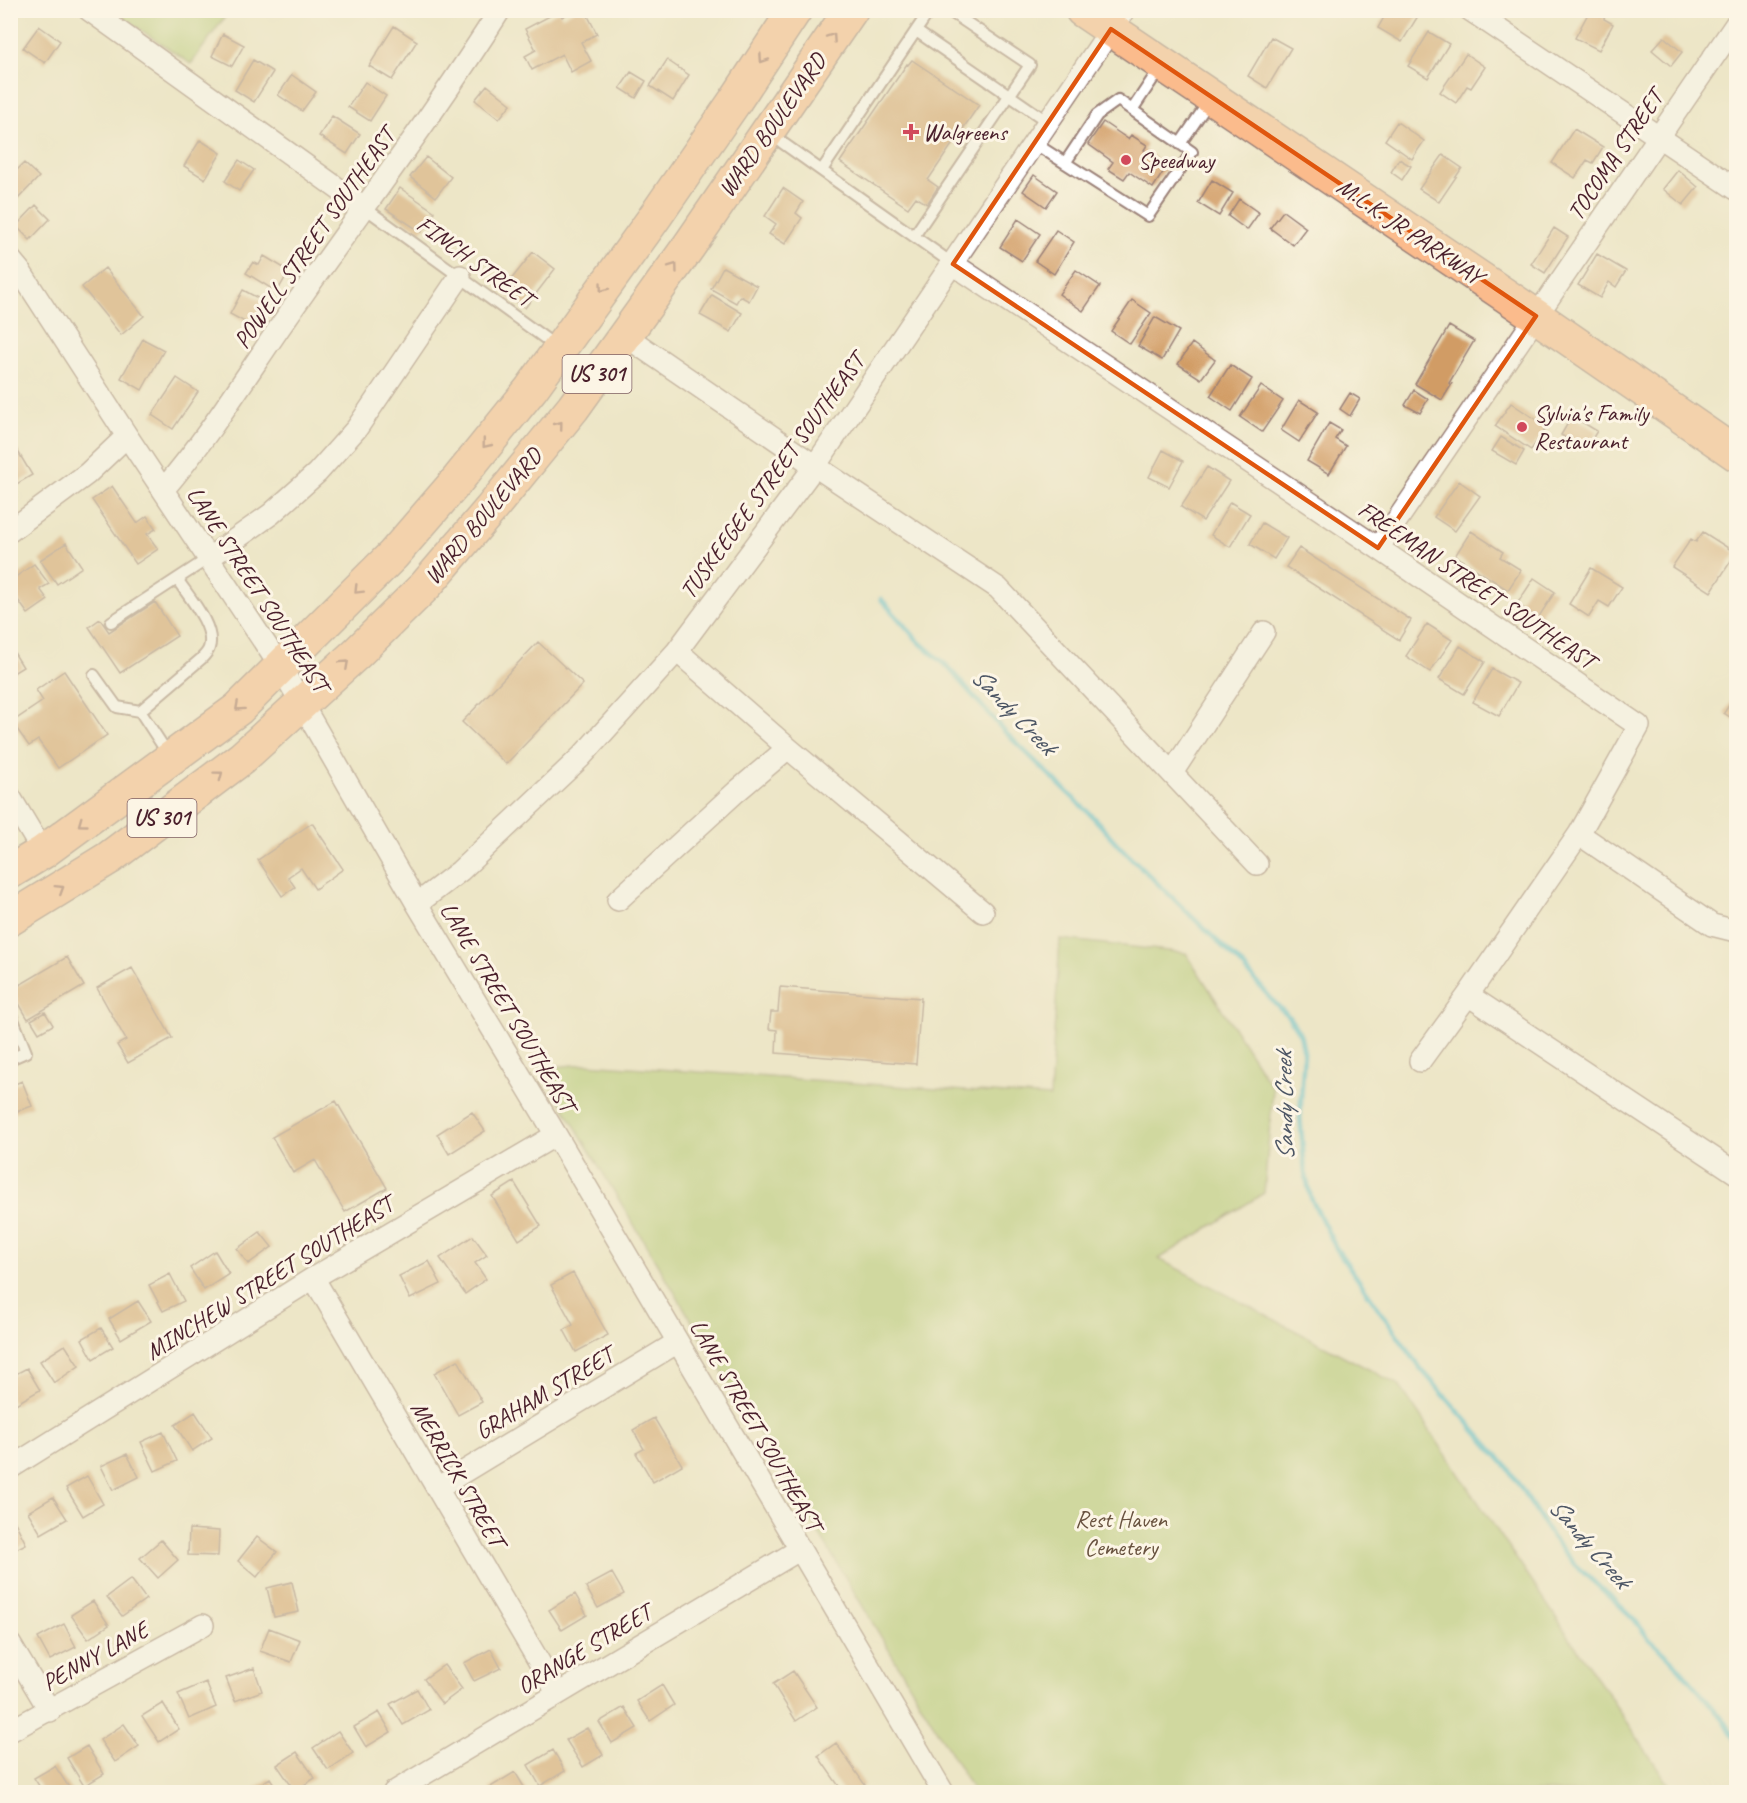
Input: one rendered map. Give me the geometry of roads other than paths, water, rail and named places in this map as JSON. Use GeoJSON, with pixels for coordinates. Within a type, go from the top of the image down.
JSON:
{"type":"FeatureCollection","features":[{"type":"Feature","properties":{"kind":"main road","name":"WARD BOULEVARD"},"geometry":{"type":"LineString","coordinates":[[10,872],[43,852],[238,709],[393,555],[531,389],[652,221],[795,10]]}},
{"type":"Feature","properties":{"kind":"main road","name":"WARD BOULEVARD"},"geometry":{"type":"LineString","coordinates":[[10,919],[109,858],[242,758],[357,653],[426,585],[573,408],[768,132],[850,10]]}},
{"type":"Feature","properties":{"kind":"main road","name":"M.L.K. JR PARKWAY"},"geometry":{"type":"LineString","coordinates":[[1082,10],[1117,20],[1162,64],[1737,454]]}},
{"type":"Feature","properties":{"kind":"street"},"geometry":{"type":"LineString","coordinates":[[89,10],[365,208]]}},
{"type":"Feature","properties":{"kind":"street","name":"POWELL STREET SOUTHEAST"},"geometry":{"type":"LineString","coordinates":[[163,490],[202,441],[249,375],[302,295],[467,62],[500,10]]}},
{"type":"Feature","properties":{"kind":"street"},"geometry":{"type":"LineString","coordinates":[[1470,10],[1737,189]]}},
{"type":"Feature","properties":{"kind":"street","name":"TUSKEEGEE STREET SOUTHEAST"},"geometry":{"type":"LineString","coordinates":[[417,904],[460,871],[580,757],[677,651],[784,511],[1117,20]]}},
{"type":"Feature","properties":{"kind":"street","name":"TOCOMA STREET"},"geometry":{"type":"LineString","coordinates":[[1378,548],[1737,24]]}},
{"type":"Feature","properties":{"kind":"street","name":"LANE STREET SOUTHEAST"},"geometry":{"type":"LineString","coordinates":[[10,259],[280,666],[417,904],[556,1135],[943,1792]]}},
{"type":"Feature","properties":{"kind":"street","name":"FREEMAN STREET SOUTHEAST"},"geometry":{"type":"LineString","coordinates":[[953,264],[1378,548],[1639,726],[1579,834],[1420,1061]]}},
{"type":"Feature","properties":{"kind":"street"},"geometry":{"type":"LineString","coordinates":[[208,558],[271,514],[317,473],[337,451],[357,428],[460,276]]}},
{"type":"Feature","properties":{"kind":"street"},"geometry":{"type":"LineString","coordinates":[[624,335],[998,588],[1257,864]]}},
{"type":"Feature","properties":{"kind":"street"},"geometry":{"type":"LineString","coordinates":[[10,531],[87,474],[127,436]]}},
{"type":"Feature","properties":{"kind":"street"},"geometry":{"type":"LineString","coordinates":[[1172,773],[1264,632]]}},
{"type":"Feature","properties":{"kind":"street"},"geometry":{"type":"LineString","coordinates":[[677,651],[983,912]]}},
{"type":"Feature","properties":{"kind":"street"},"geometry":{"type":"LineString","coordinates":[[618,900],[736,792],[788,748]]}},
{"type":"Feature","properties":{"kind":"street"},"geometry":{"type":"LineString","coordinates":[[10,797],[43,852]]}},
{"type":"Feature","properties":{"kind":"street"},"geometry":{"type":"LineString","coordinates":[[1579,834],[1712,925],[1737,932]]}},
{"type":"Feature","properties":{"kind":"street"},"geometry":{"type":"LineString","coordinates":[[1468,995],[1737,1173]]}},
{"type":"Feature","properties":{"kind":"street","name":"MINCHEW STREET SOUTHEAST"},"geometry":{"type":"LineString","coordinates":[[10,1468],[314,1279],[556,1135]]}},
{"type":"Feature","properties":{"kind":"street","name":"MERRICK STREET"},"geometry":{"type":"LineString","coordinates":[[314,1279],[558,1694]]}},
{"type":"Feature","properties":{"kind":"street","name":"GRAHAM STREET"},"geometry":{"type":"LineString","coordinates":[[437,1488],[678,1342]]}},
{"type":"Feature","properties":{"kind":"street","name":"ORANGE STREET"},"geometry":{"type":"LineString","coordinates":[[394,1792],[799,1550]]}},
{"type":"Feature","properties":{"kind":"street","name":"PENNY LANE"},"geometry":{"type":"LineString","coordinates":[[10,1731],[203,1625]]}},
{"type":"Feature","properties":{"kind":"street"},"geometry":{"type":"LineString","coordinates":[[10,1644],[50,1711]]}},
{"type":"Feature","properties":{"kind":"lane"},"geometry":{"type":"LineString","coordinates":[[822,170],[930,10]]}},
{"type":"Feature","properties":{"kind":"lane"},"geometry":{"type":"LineString","coordinates":[[914,236],[1030,66],[948,10]]}},
{"type":"Feature","properties":{"kind":"lane"},"geometry":{"type":"LineString","coordinates":[[916,31],[1048,122]]}},
{"type":"Feature","properties":{"kind":"lane"},"geometry":{"type":"LineString","coordinates":[[1132,110],[1162,64]]}},
{"type":"Feature","properties":{"kind":"lane"},"geometry":{"type":"LineString","coordinates":[[1180,144],[1212,98]]}},
{"type":"Feature","properties":{"kind":"lane"},"geometry":{"type":"LineString","coordinates":[[1034,143],[1065,163],[1148,216],[1192,152],[1118,100],[1097,115],[1065,163]]}},
{"type":"Feature","properties":{"kind":"lane"},"geometry":{"type":"LineString","coordinates":[[768,132],[953,264]]}},
{"type":"Feature","properties":{"kind":"lane","name":"FINCH STREET"},"geometry":{"type":"LineString","coordinates":[[365,208],[560,349]]}},
{"type":"Feature","properties":{"kind":"lane"},"geometry":{"type":"LineString","coordinates":[[111,622],[208,558]]}},
{"type":"Feature","properties":{"kind":"lane"},"geometry":{"type":"LineString","coordinates":[[140,711],[201,659],[209,649],[211,635],[204,620],[177,579]]}},
{"type":"Feature","properties":{"kind":"lane"},"geometry":{"type":"LineString","coordinates":[[94,675],[117,707],[140,711],[171,758]]}},
{"type":"Feature","properties":{"kind":"lane"},"geometry":{"type":"LineString","coordinates":[[10,1012],[26,1052],[10,1059]]}},
{"type":"Feature","properties":{"kind":"waterway","name":"Sandy Creek"},"geometry":{"type":"LineString","coordinates":[[881,599],[920,643],[946,665],[1006,733],[1242,965],[1288,1016],[1300,1034],[1304,1052],[1300,1116],[1305,1173],[1311,1198],[1336,1248],[1421,1369],[1508,1468],[1552,1537],[1575,1565],[1634,1619],[1649,1639],[1674,1662],[1726,1723],[1736,1740]]}},
{"type":"Feature","properties":{"kind":"place","name":"Walgreens"},"geometry":{"type":"Point","coordinates":[911,132]}},
{"type":"Feature","properties":{"kind":"place","name":"Speedway"},"geometry":{"type":"Point","coordinates":[1126,160]}},
{"type":"Feature","properties":{"kind":"place","name":"Sylvia's Family Restaurant"},"geometry":{"type":"Point","coordinates":[1522,427]}},
{"type":"Feature","properties":{"kind":"park label","name":"Rest Haven Cemetery"},"geometry":{"type":"Point","coordinates":[1121,1533]}}]}
